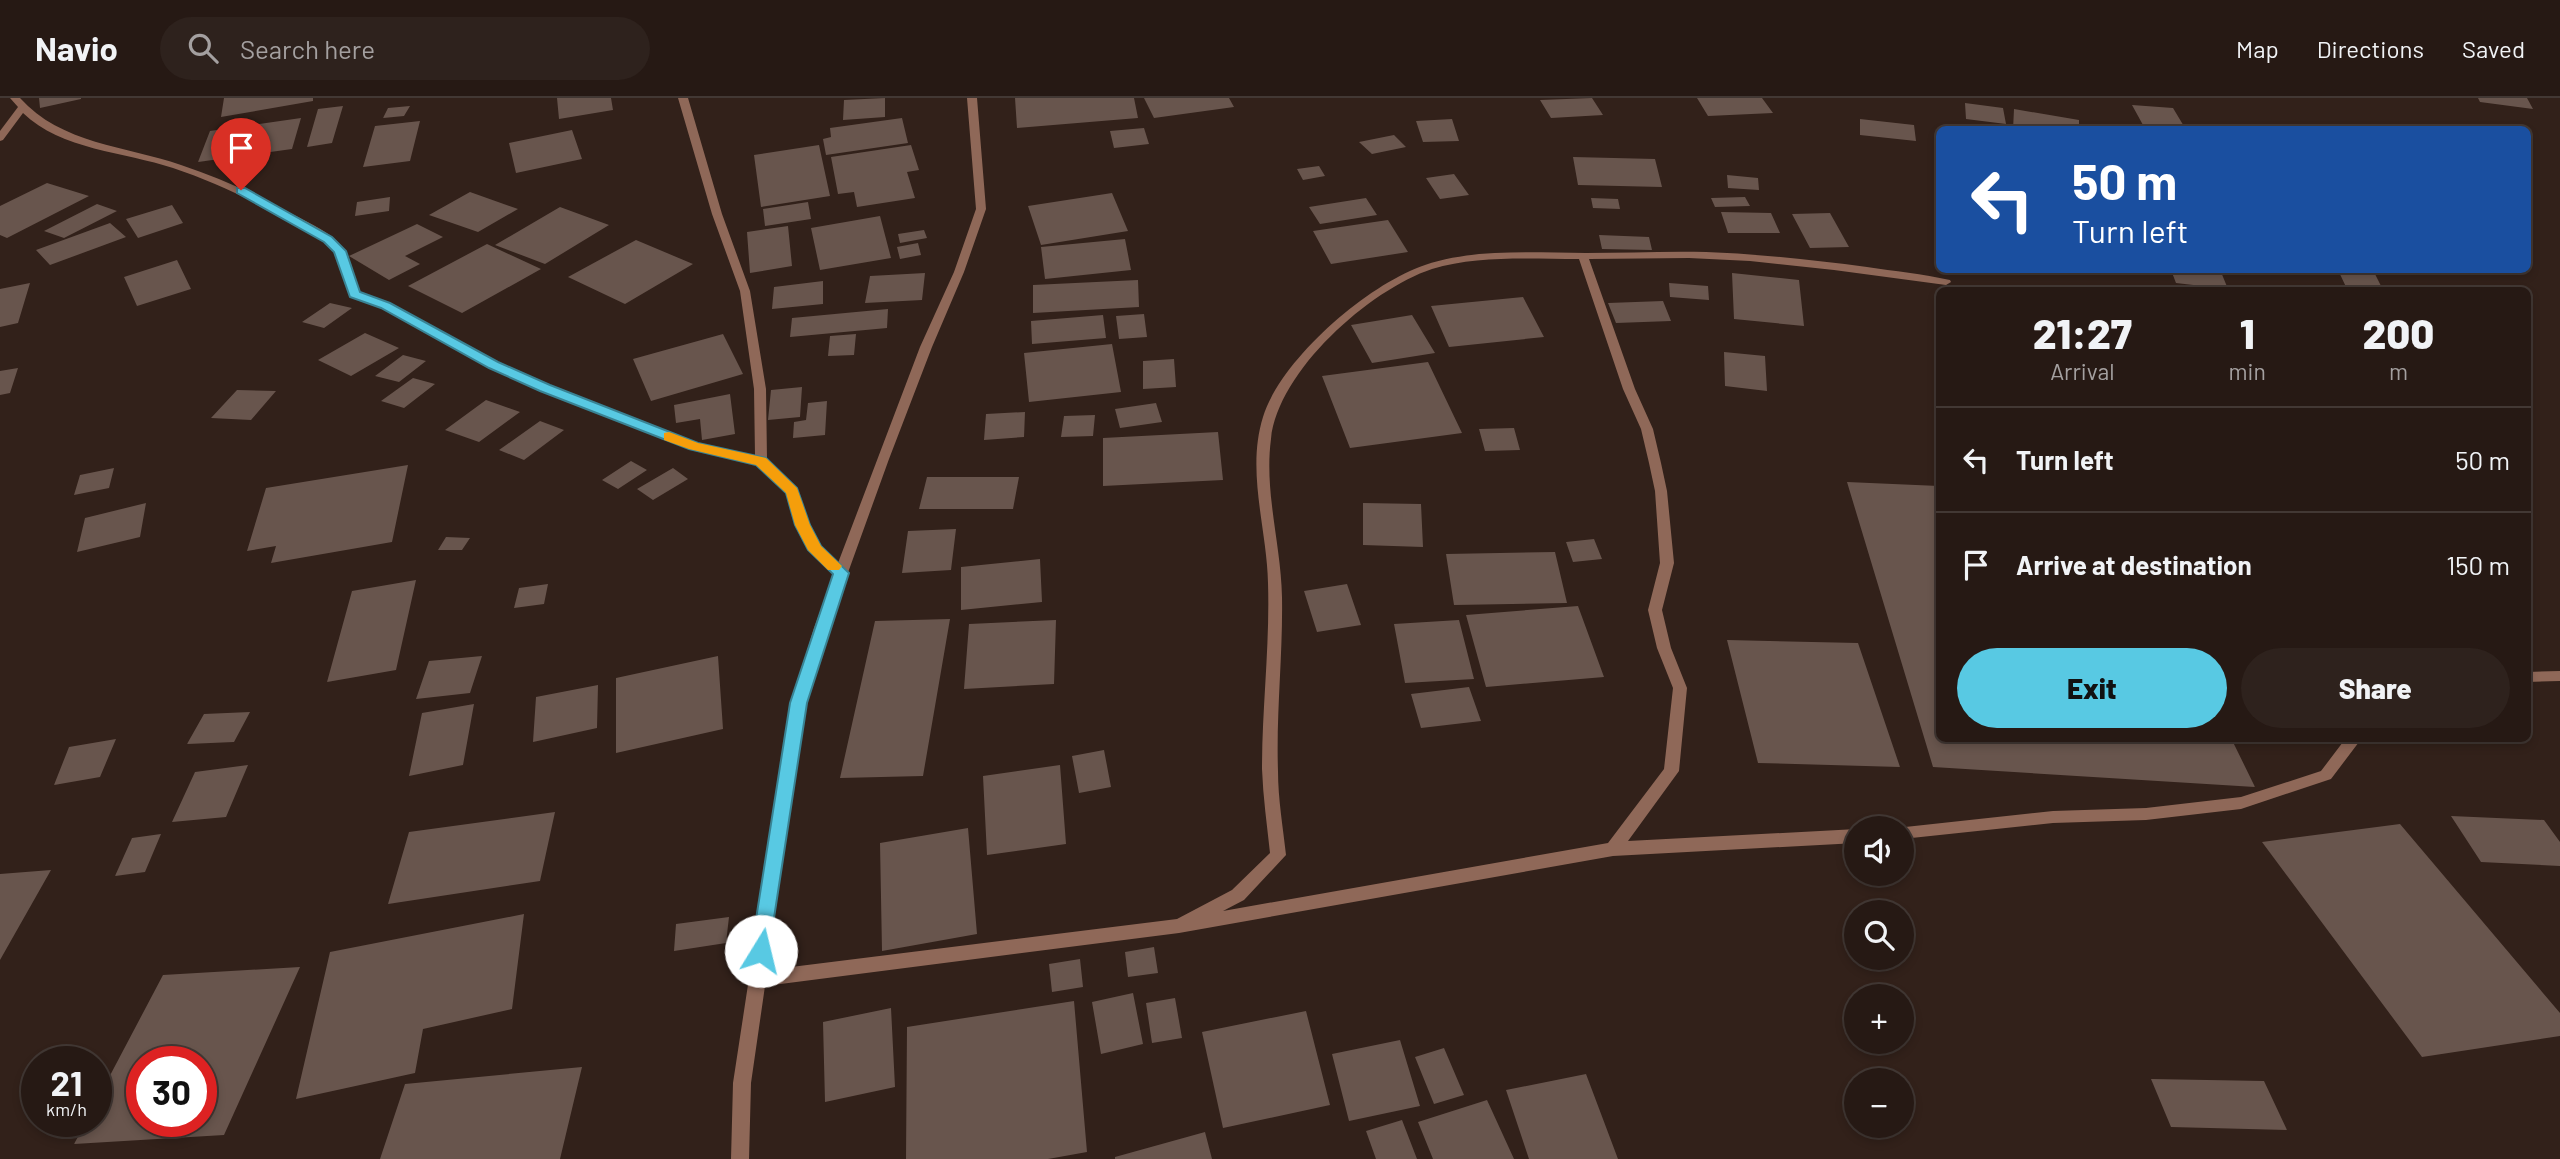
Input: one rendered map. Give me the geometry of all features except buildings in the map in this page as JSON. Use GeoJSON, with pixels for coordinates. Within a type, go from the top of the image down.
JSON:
{"type":"FeatureCollection","features":[{"type":"Feature","properties":{"kind":"street"},"geometry":{"type":"LineString","coordinates":[[683,98],[716,214],[745,291],[760,389],[761,461]]}},
{"type":"Feature","properties":{"kind":"street"},"geometry":{"type":"LineString","coordinates":[[740,1159],[742,1083],[798,703],[841,573],[981,209],[972,98]]}},
{"type":"Feature","properties":{"kind":"street"},"geometry":{"type":"LineString","coordinates":[[0,138],[18,103],[64,135],[175,166],[241,190],[328,239],[340,251],[354,295],[386,306],[493,365],[694,446],[761,461],[792,491],[803,525],[816,550],[841,573]]}},
{"type":"Feature","properties":{"kind":"street"},"geometry":{"type":"LineString","coordinates":[[1179,926],[1238,895],[1278,855],[1270,773],[1275,580],[1264,497],[1264,450],[1269,415],[1301,362],[1370,299],[1407,274],[1430,267],[1500,256],[1720,256],[1831,265],[1946,282]]}},
{"type":"Feature","properties":{"kind":"street"},"geometry":{"type":"LineString","coordinates":[[1583,256],[1650,440],[1661,491],[1667,563],[1655,610],[1664,648],[1680,688],[1671,771],[1613,849]]}},
{"type":"Feature","properties":{"kind":"street"},"geometry":{"type":"LineString","coordinates":[[2531,677],[2560,676]]}},
{"type":"Feature","properties":{"kind":"street"},"geometry":{"type":"LineString","coordinates":[[1914,831],[2053,817],[2146,814],[2241,803],[2326,775],[2353,742]]}},
{"type":"Feature","properties":{"kind":"street"},"geometry":{"type":"LineString","coordinates":[[757,979],[1179,926],[1613,849],[1844,837]]}},
{"type":"Feature","properties":{"kind":"slow traffic"},"geometry":{"type":"LineString","coordinates":[[669,437],[694,446],[761,461],[792,491],[803,525],[816,550],[834,566]]}},
{"type":"Feature","properties":{"kind":"route"},"geometry":{"type":"LineString","coordinates":[[241,190],[328,239],[340,251],[354,295],[386,306],[493,365],[545,388],[694,446],[761,461],[792,491],[803,525],[816,550],[841,573],[798,703],[761,951]]}}]}
